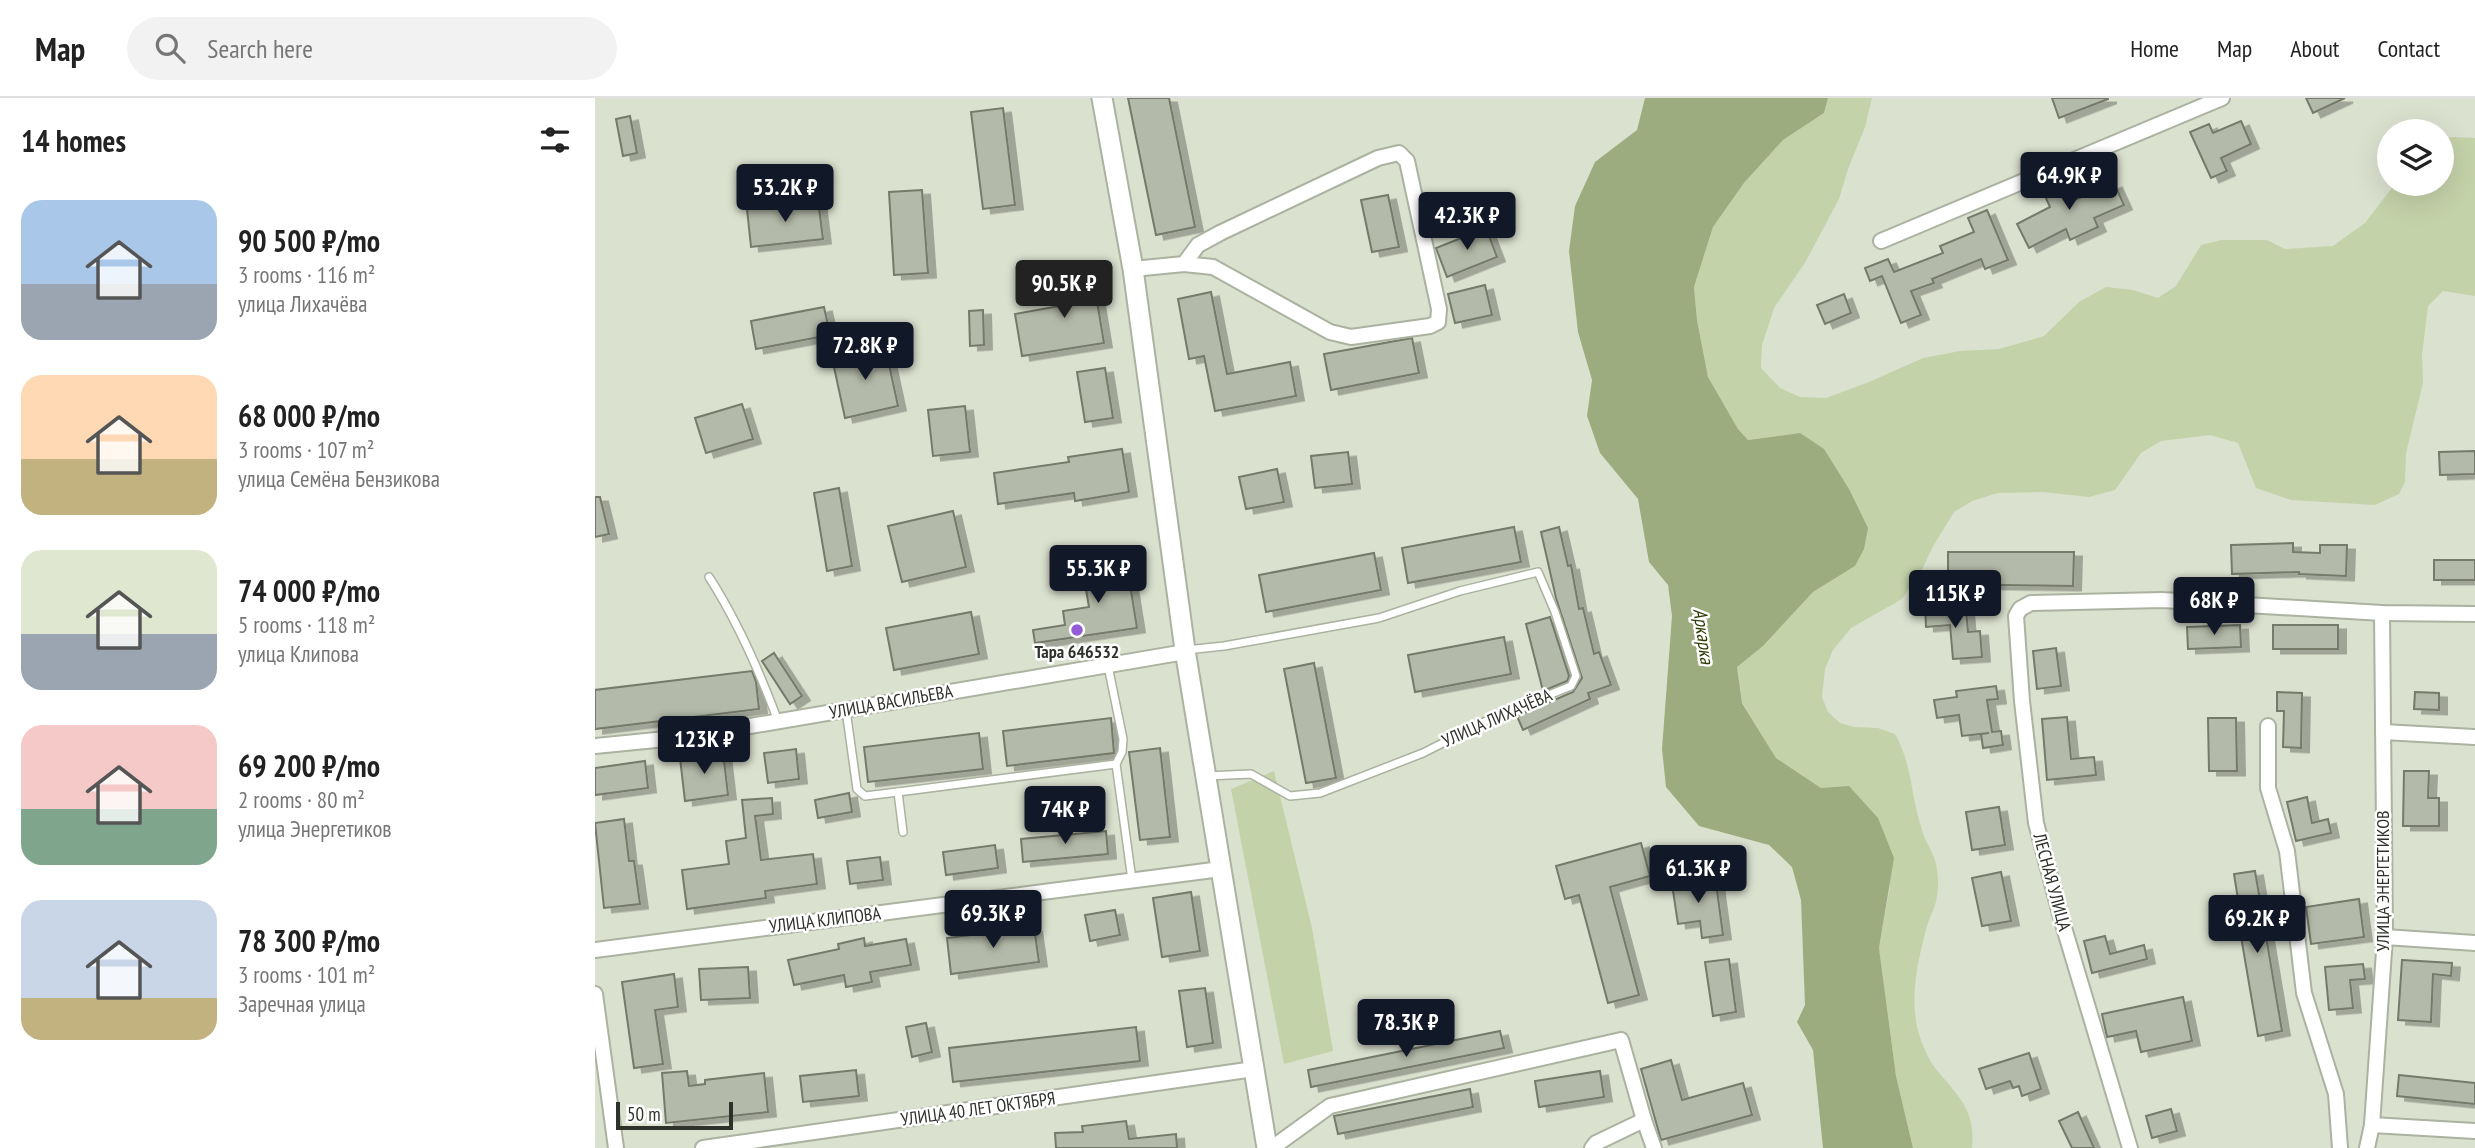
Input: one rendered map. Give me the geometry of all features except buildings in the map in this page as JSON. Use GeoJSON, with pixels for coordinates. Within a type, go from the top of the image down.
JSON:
{"type":"FeatureCollection","features":[{"type":"Feature","properties":{"kind":"street"},"geometry":{"type":"LineString","coordinates":[[1102,98],[1133,269],[1185,651],[1269,1148],[1330,1106],[1621,1040],[1654,1148]]}},
{"type":"Feature","properties":{"kind":"street"},"geometry":{"type":"LineString","coordinates":[[1881,241],[2222,98]]}},
{"type":"Feature","properties":{"kind":"street"},"geometry":{"type":"LineString","coordinates":[[1133,269],[1185,264],[1213,267],[1330,332],[1351,337],[1430,326],[1438,322],[1439,309],[1407,160],[1399,153],[1378,158],[1220,233],[1198,245],[1185,264]]}},
{"type":"Feature","properties":{"kind":"street","name":"ЛЕСНАЯ УЛИЦА"},"geometry":{"type":"LineString","coordinates":[[2130,1148],[2062,922],[2036,823],[2022,701],[2016,616],[2021,608],[2031,603],[2117,600],[2382,613]]}},
{"type":"Feature","properties":{"kind":"street"},"geometry":{"type":"LineString","coordinates":[[2382,613],[2475,614]]}},
{"type":"Feature","properties":{"kind":"street","name":"УЛИЦА ЭНЕРГЕТИКОВ"},"geometry":{"type":"LineString","coordinates":[[2367,1148],[2372,1125],[2385,937],[2382,613]]}},
{"type":"Feature","properties":{"kind":"street","name":"УЛИЦА ВАСИЛЬЕВА"},"geometry":{"type":"LineString","coordinates":[[595,746],[686,737],[1185,651]]}},
{"type":"Feature","properties":{"kind":"street"},"geometry":{"type":"LineString","coordinates":[[2267,726],[2267,788],[2287,851],[2304,993],[2336,1094],[2340,1148]]}},
{"type":"Feature","properties":{"kind":"street"},"geometry":{"type":"LineString","coordinates":[[2383,732],[2475,737]]}},
{"type":"Feature","properties":{"kind":"street","name":"УЛИЦА КЛИПОВА"},"geometry":{"type":"LineString","coordinates":[[595,950],[1221,869]]}},
{"type":"Feature","properties":{"kind":"street"},"geometry":{"type":"LineString","coordinates":[[2385,937],[2475,943]]}},
{"type":"Feature","properties":{"kind":"street"},"geometry":{"type":"LineString","coordinates":[[595,994],[616,1148]]}},
{"type":"Feature","properties":{"kind":"street","name":"УЛИЦА 40 ЛЕТ ОКТЯБРЯ"},"geometry":{"type":"LineString","coordinates":[[703,1148],[1254,1069]]}},
{"type":"Feature","properties":{"kind":"street"},"geometry":{"type":"LineString","coordinates":[[1592,1148],[1595,1143],[1644,1120]]}},
{"type":"Feature","properties":{"kind":"street"},"geometry":{"type":"LineString","coordinates":[[2372,1125],[2475,1131]]}},
{"type":"Feature","properties":{"kind":"lane","name":"УЛИЦА ЛИХАЧЁВА"},"geometry":{"type":"LineString","coordinates":[[1185,651],[1379,618],[1460,591],[1538,572],[1555,612],[1576,677],[1571,686],[1495,717],[1423,752],[1320,793],[1290,796],[1251,774],[1206,776]]}},
{"type":"Feature","properties":{"kind":"lane"},"geometry":{"type":"LineString","coordinates":[[709,577],[733,615],[778,721]]}},
{"type":"Feature","properties":{"kind":"lane"},"geometry":{"type":"LineString","coordinates":[[1108,666],[1123,739],[1117,764],[1132,881]]}},
{"type":"Feature","properties":{"kind":"lane"},"geometry":{"type":"LineString","coordinates":[[846,710],[857,789],[865,796],[1117,764]]}},
{"type":"Feature","properties":{"kind":"lane"},"geometry":{"type":"LineString","coordinates":[[898,792],[903,831]]}},
{"type":"Feature","properties":{"kind":"shaded area"},"geometry":{"type":"Polygon","coordinates":[[[1828,98],[1872,98],[1865,127],[1839,199],[1806,261],[1774,308],[1762,345],[1761,368],[1780,388],[1800,397],[1826,398],[1923,358],[1960,351],[1999,349],[2044,336],[2079,302],[2106,287],[2133,290],[2158,298],[2176,286],[2201,245],[2221,240],[2267,240],[2285,249],[2333,246],[2365,223],[2386,196],[2454,196],[2454,137],[2475,138],[2475,296],[2443,291],[2428,306],[2422,355],[2423,383],[2406,453],[2405,482],[2399,494],[2375,505],[2291,500],[2256,488],[2238,443],[2210,435],[2161,441],[2141,453],[2115,490],[2089,497],[2043,492],[1998,493],[1972,501],[1954,512],[1922,570],[1902,599],[1851,628],[1833,650],[1825,669],[1822,697],[1828,712],[1840,723],[1854,727],[1878,728],[1895,734],[1905,757],[1923,834],[1935,860],[1938,892],[1924,937],[1917,973],[1914,997],[1916,1021],[1929,1059],[1968,1113],[1973,1135],[1972,1148],[1913,1148],[1896,1076],[1879,948],[1890,886],[1821,788],[1776,758],[1742,702],[1737,666],[1763,646],[1813,592],[1855,566],[1800,433],[1748,440],[1738,429],[1708,377],[1697,320],[1694,287],[1713,227],[1744,183],[1783,140],[1824,113],[1828,98]]]}},
{"type":"Feature","properties":{"kind":"shaded area"},"geometry":{"type":"Polygon","coordinates":[[[1274,771],[1312,928],[1333,1051],[1284,1064],[1231,789],[1274,771]]]}},
{"type":"Feature","properties":{"kind":"water","name":"Аркарка"},"geometry":{"type":"Polygon","coordinates":[[[1645,98],[1828,98],[1824,113],[1783,140],[1744,183],[1713,227],[1694,287],[1697,320],[1708,377],[1738,429],[1748,440],[1800,433],[1824,449],[1849,489],[1868,528],[1864,549],[1855,566],[1813,592],[1763,646],[1737,667],[1742,703],[1776,758],[1821,788],[1849,786],[1878,818],[1894,858],[1879,948],[1896,1076],[1913,1148],[1823,1148],[1813,1050],[1797,1022],[1805,1005],[1801,900],[1792,867],[1769,845],[1699,826],[1666,787],[1662,749],[1672,616],[1668,585],[1649,562],[1638,499],[1600,453],[1587,416],[1592,380],[1578,332],[1569,251],[1575,206],[1595,162],[1637,130],[1645,98]]]}},
{"type":"Feature","properties":{"kind":"place","name":"Тара 646532"},"geometry":{"type":"Point","coordinates":[1077,630]}}]}
